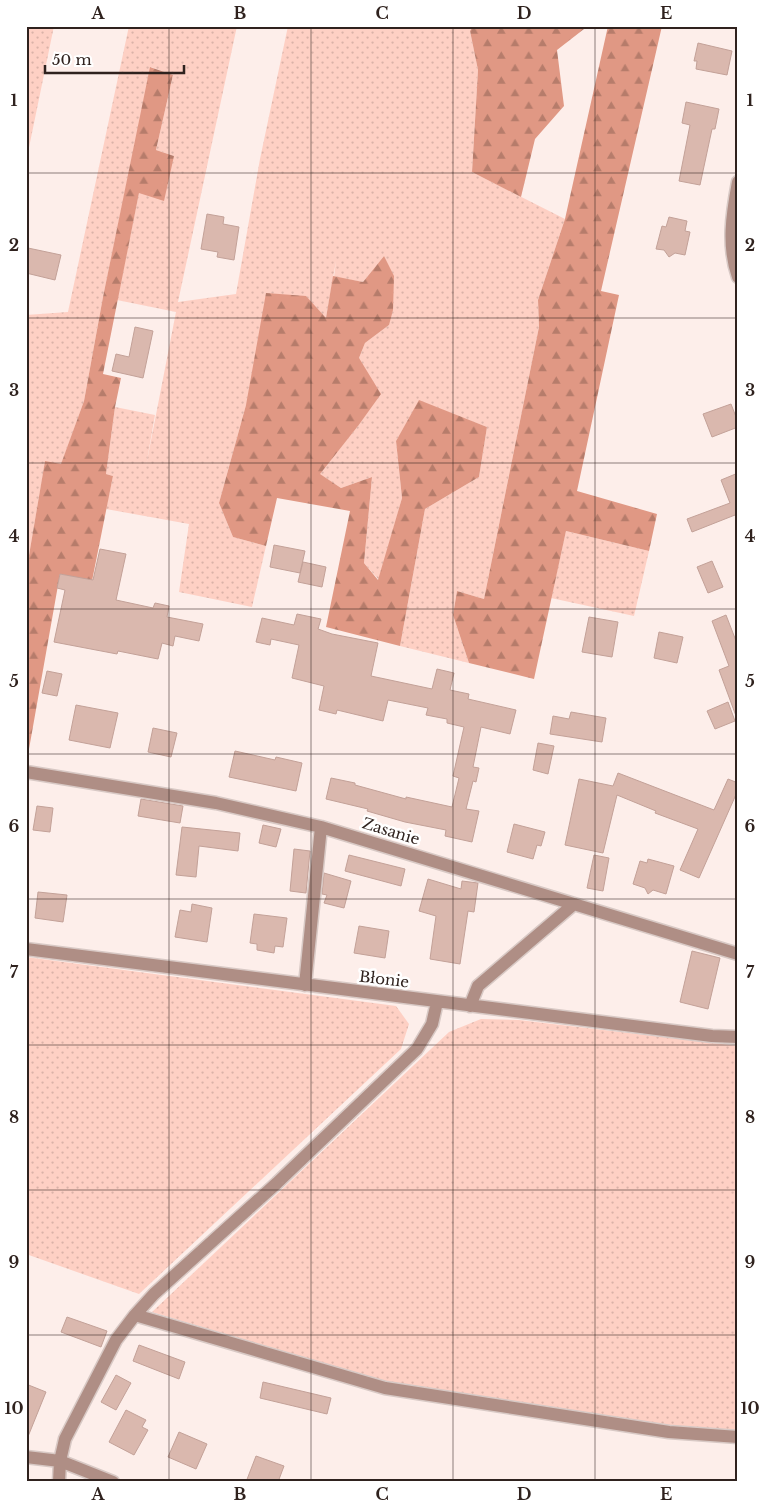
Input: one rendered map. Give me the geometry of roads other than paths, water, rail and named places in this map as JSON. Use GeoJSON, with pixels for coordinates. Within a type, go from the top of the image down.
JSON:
{"type":"FeatureCollection","features":[{"type":"Feature","properties":{"kind":"street"},"geometry":{"type":"LineString","coordinates":[[738,182],[730,229],[733,263],[738,277]]}},
{"type":"Feature","properties":{"kind":"street","name":"Zasanie"},"geometry":{"type":"LineString","coordinates":[[26,772],[216,803],[321,827],[738,954]]}},
{"type":"Feature","properties":{"kind":"street"},"geometry":{"type":"LineString","coordinates":[[305,985],[321,827]]}},
{"type":"Feature","properties":{"kind":"street"},"geometry":{"type":"LineString","coordinates":[[470,1006],[478,986],[574,904]]}},
{"type":"Feature","properties":{"kind":"street","name":"Błonie"},"geometry":{"type":"LineString","coordinates":[[26,949],[712,1036],[738,1037]]}},
{"type":"Feature","properties":{"kind":"street"},"geometry":{"type":"LineString","coordinates":[[59,1482],[60,1461],[65,1439],[96,1383],[116,1340],[135,1315],[154,1294],[276,1183],[417,1050],[432,1024],[437,1002]]}},
{"type":"Feature","properties":{"kind":"street"},"geometry":{"type":"LineString","coordinates":[[135,1315],[385,1388],[669,1432],[738,1437]]}},
{"type":"Feature","properties":{"kind":"street"},"geometry":{"type":"LineString","coordinates":[[26,1457],[60,1461],[113,1482]]}}]}
